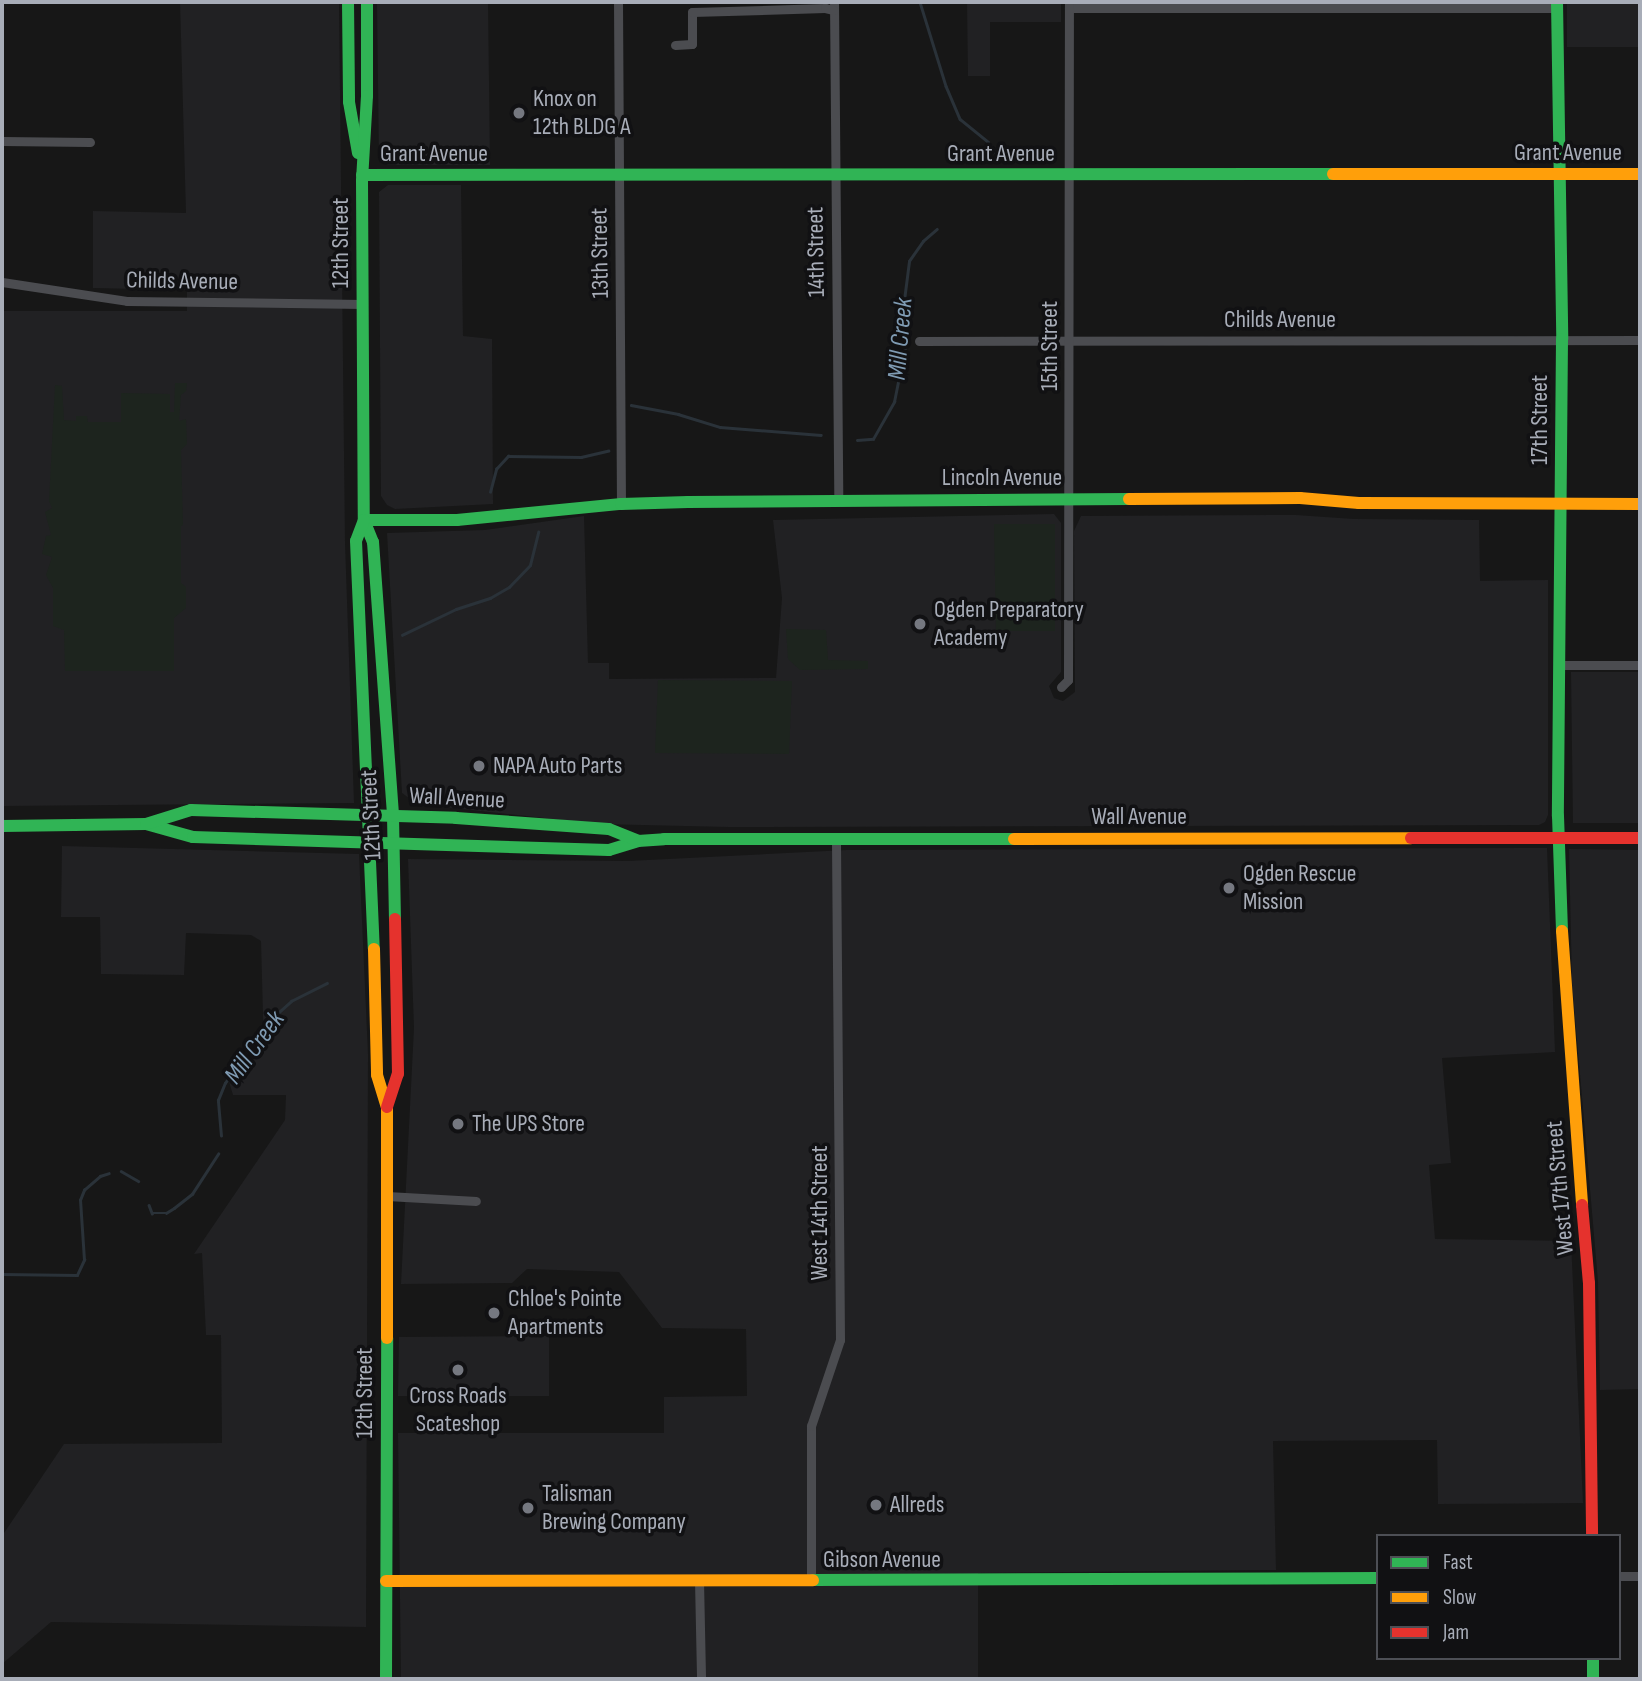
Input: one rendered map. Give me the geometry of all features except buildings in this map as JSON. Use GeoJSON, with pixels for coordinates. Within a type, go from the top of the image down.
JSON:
{"type":"FeatureCollection","features":[{"type":"Feature","properties":{"kind":"street","name":"12th Street"},"geometry":{"type":"LineString","coordinates":[[348,2],[349,102],[362,175]]}},
{"type":"Feature","properties":{"kind":"street","name":"12th Street"},"geometry":{"type":"LineString","coordinates":[[367,2],[367,96],[362,175],[364,520],[356,541],[370,816],[377,1075],[387,1107],[386,1679]]}},
{"type":"Feature","properties":{"kind":"street","name":"13th Street"},"geometry":{"type":"LineString","coordinates":[[618,2],[621,504]]}},
{"type":"Feature","properties":{"kind":"street"},"geometry":{"type":"LineString","coordinates":[[1069,5],[1557,5]]}},
{"type":"Feature","properties":{"kind":"street","name":"15th Street"},"geometry":{"type":"LineString","coordinates":[[1061,687],[1068,680],[1069,5]]}},
{"type":"Feature","properties":{"kind":"street","name":"17th Street"},"geometry":{"type":"LineString","coordinates":[[1557,5],[1562,339],[1558,666],[1560,838]]}},
{"type":"Feature","properties":{"kind":"street"},"geometry":{"type":"LineString","coordinates":[[675,45],[692,44],[692,12],[834,6]]}},
{"type":"Feature","properties":{"kind":"street","name":"14th Street"},"geometry":{"type":"LineString","coordinates":[[834,6],[838,501]]}},
{"type":"Feature","properties":{"kind":"street"},"geometry":{"type":"LineString","coordinates":[[2,141],[90,142]]}},
{"type":"Feature","properties":{"kind":"street","name":"Grant Avenue"},"geometry":{"type":"LineString","coordinates":[[362,175],[1640,174]]}},
{"type":"Feature","properties":{"kind":"street","name":"Childs Avenue"},"geometry":{"type":"LineString","coordinates":[[2,282],[127,301],[363,304]]}},
{"type":"Feature","properties":{"kind":"street","name":"Childs Avenue"},"geometry":{"type":"LineString","coordinates":[[919,341],[1640,340]]}},
{"type":"Feature","properties":{"kind":"street","name":"Lincoln Avenue"},"geometry":{"type":"LineString","coordinates":[[364,520],[457,520],[621,504],[838,501],[1300,498],[1359,503],[1640,504]]}},
{"type":"Feature","properties":{"kind":"street","name":"12th Street"},"geometry":{"type":"LineString","coordinates":[[364,520],[373,542],[393,816],[398,1074],[387,1107]]}},
{"type":"Feature","properties":{"kind":"street"},"geometry":{"type":"LineString","coordinates":[[1558,666],[1640,665]]}},
{"type":"Feature","properties":{"kind":"street","name":"Wall Avenue"},"geometry":{"type":"LineString","coordinates":[[146,824],[191,810],[393,816],[610,829],[638,841]]}},
{"type":"Feature","properties":{"kind":"street","name":"Wall Avenue"},"geometry":{"type":"LineString","coordinates":[[2,826],[146,824],[193,837],[609,850],[638,841],[1640,838]]}},
{"type":"Feature","properties":{"kind":"street","name":"West 17th Street"},"geometry":{"type":"LineString","coordinates":[[1560,838],[1563,971],[1589,1283],[1592,1534]]}},
{"type":"Feature","properties":{"kind":"street","name":"West 14th Street"},"geometry":{"type":"LineString","coordinates":[[811,1581],[811,1426],[839,1340],[836,840]]}},
{"type":"Feature","properties":{"kind":"street"},"geometry":{"type":"LineString","coordinates":[[387,1196],[476,1201]]}},
{"type":"Feature","properties":{"kind":"street"},"geometry":{"type":"LineString","coordinates":[[1621,1576],[1640,1576]]}},
{"type":"Feature","properties":{"kind":"street","name":"Gibson Avenue"},"geometry":{"type":"LineString","coordinates":[[386,1581],[1376,1578]]}},
{"type":"Feature","properties":{"kind":"street"},"geometry":{"type":"LineString","coordinates":[[699,1580],[701,1679]]}},
{"type":"Feature","properties":{"kind":"street"},"geometry":{"type":"LineString","coordinates":[[1592,1660],[1593,1679]]}},
{"type":"Feature","properties":{"kind":"shaded area"},"geometry":{"type":"Polygon","coordinates":[[[180,2],[339,2],[345,543],[354,803],[2,806],[2,311],[187,311],[187,290],[93,288],[93,211],[186,213],[180,2]]]}},
{"type":"Feature","properties":{"kind":"shaded area"},"geometry":{"type":"Polygon","coordinates":[[[377,2],[488,2],[490,165],[389,165],[379,161],[377,2]]]}},
{"type":"Feature","properties":{"kind":"shaded area"},"geometry":{"type":"Polygon","coordinates":[[[967,2],[1061,2],[1061,22],[990,22],[990,76],[968,76],[967,2]]]}},
{"type":"Feature","properties":{"kind":"shaded area"},"geometry":{"type":"Polygon","coordinates":[[[1567,2],[1640,2],[1640,47],[1567,47],[1567,2]]]}},
{"type":"Feature","properties":{"kind":"shaded area"},"geometry":{"type":"Polygon","coordinates":[[[388,185],[461,185],[463,336],[492,339],[493,504],[395,509],[387,505],[381,496],[379,192],[388,185]]]}},
{"type":"Feature","properties":{"kind":"shaded area"},"geometry":{"type":"Polygon","coordinates":[[[175,383],[187,383],[186,391],[181,395],[179,421],[186,419],[187,444],[181,450],[181,583],[186,587],[186,608],[174,618],[174,671],[65,671],[64,630],[53,626],[53,588],[46,575],[52,557],[42,554],[46,536],[51,535],[45,512],[52,508],[49,501],[55,385],[62,386],[64,420],[76,421],[76,416],[87,416],[88,422],[121,422],[121,393],[170,394],[170,412],[174,412],[175,383]]]}},
{"type":"Feature","properties":{"kind":"shaded area"},"geometry":{"type":"Polygon","coordinates":[[[1054,514],[1061,523],[1061,672],[1049,686],[1054,698],[1063,701],[1075,692],[1074,531],[1081,516],[1296,515],[1354,519],[1479,520],[1480,581],[1548,580],[1548,815],[1545,822],[1539,825],[729,827],[599,824],[417,804],[402,793],[387,533],[485,530],[584,516],[588,663],[609,663],[609,679],[776,678],[782,598],[773,520],[1054,514]]]}},
{"type":"Feature","properties":{"kind":"shaded area"},"geometry":{"type":"Polygon","coordinates":[[[994,524],[1055,524],[1055,631],[996,631],[994,524]]]}},
{"type":"Feature","properties":{"kind":"shaded area"},"geometry":{"type":"Polygon","coordinates":[[[786,629],[826,630],[828,660],[868,661],[868,669],[800,670],[788,659],[786,629]]]}},
{"type":"Feature","properties":{"kind":"shaded area"},"geometry":{"type":"Polygon","coordinates":[[[1571,672],[1640,672],[1640,823],[1573,823],[1571,672]]]}},
{"type":"Feature","properties":{"kind":"shaded area"},"geometry":{"type":"Polygon","coordinates":[[[658,680],[792,681],[789,754],[655,753],[658,680]]]}},
{"type":"Feature","properties":{"kind":"shaded area"},"geometry":{"type":"Polygon","coordinates":[[[62,846],[359,854],[368,1054],[366,1627],[51,1622],[2,1664],[2,1536],[64,1444],[222,1443],[221,1335],[206,1335],[202,1253],[194,1254],[285,1120],[286,1095],[233,1095],[227,1075],[264,1053],[261,941],[251,935],[186,933],[184,975],[101,974],[100,917],[61,917],[62,846]]]}},
{"type":"Feature","properties":{"kind":"shaded area"},"geometry":{"type":"Polygon","coordinates":[[[1547,848],[1555,1052],[1442,1058],[1451,1163],[1429,1165],[1435,1239],[1571,1241],[1583,1503],[1438,1504],[1437,1440],[1273,1441],[1276,1570],[978,1573],[978,1679],[401,1679],[398,1433],[664,1433],[664,1397],[747,1396],[746,1329],[662,1328],[619,1272],[527,1269],[512,1283],[401,1284],[414,1028],[408,859],[628,861],[847,850],[1547,848]]]}},
{"type":"Feature","properties":{"kind":"shaded area"},"geometry":{"type":"Polygon","coordinates":[[[1569,849],[1640,850],[1640,1389],[1600,1390],[1598,1281],[1572,982],[1569,849]]]}},
{"type":"Feature","properties":{"kind":"shaded area"},"geometry":{"type":"Polygon","coordinates":[[[549,1336],[549,1396],[398,1396],[399,1337],[549,1336]]]}},
{"type":"Feature","properties":{"kind":"waterway","name":"Mill Creek"},"geometry":{"type":"LineString","coordinates":[[920,2],[946,86],[960,119],[988,142],[998,156]]}},
{"type":"Feature","properties":{"kind":"waterway","name":"Mill Creek"},"geometry":{"type":"LineString","coordinates":[[857,440],[873,439],[894,402],[906,342],[902,316],[909,261],[923,241],[937,229]]}},
{"type":"Feature","properties":{"kind":"waterway","name":"Mill Creek"},"geometry":{"type":"LineString","coordinates":[[631,405],[678,414],[720,427],[821,435]]}},
{"type":"Feature","properties":{"kind":"waterway","name":"Mill Creek"},"geometry":{"type":"LineString","coordinates":[[490,492],[496,469],[508,456],[581,457],[608,451]]}},
{"type":"Feature","properties":{"kind":"waterway","name":"Mill Creek"},"geometry":{"type":"LineString","coordinates":[[402,635],[456,609],[490,598],[509,587],[530,565],[538,532]]}},
{"type":"Feature","properties":{"kind":"waterway","name":"Mill Creek"},"geometry":{"type":"LineString","coordinates":[[221,1136],[218,1100],[225,1083],[269,1021],[291,1001],[327,983]]}},
{"type":"Feature","properties":{"kind":"waterway","name":"Mill Creek"},"geometry":{"type":"LineString","coordinates":[[149,1205],[152,1213],[166,1213],[174,1208],[192,1194],[218,1154]]}},
{"type":"Feature","properties":{"kind":"waterway","name":"Mill Creek"},"geometry":{"type":"LineString","coordinates":[[121,1171],[138,1181]]}},
{"type":"Feature","properties":{"kind":"waterway","name":"Mill Creek"},"geometry":{"type":"LineString","coordinates":[[2,1274],[77,1275],[84,1260],[80,1200],[84,1190],[100,1176],[109,1173]]}},
{"type":"Feature","properties":{"kind":"traffic: fast"},"geometry":{"type":"LineString","coordinates":[[348,2],[349,102],[358,153]]}},
{"type":"Feature","properties":{"kind":"traffic: fast"},"geometry":{"type":"LineString","coordinates":[[367,2],[367,96],[362,181],[364,520],[373,542],[393,816],[395,919]]}},
{"type":"Feature","properties":{"kind":"traffic: fast"},"geometry":{"type":"LineString","coordinates":[[1557,2],[1562,339],[1558,816],[1562,931]]}},
{"type":"Feature","properties":{"kind":"traffic: fast"},"geometry":{"type":"LineString","coordinates":[[362,175],[1333,174]]}},
{"type":"Feature","properties":{"kind":"traffic: fast"},"geometry":{"type":"LineString","coordinates":[[364,520],[457,520],[621,504],[688,502],[1129,499]]}},
{"type":"Feature","properties":{"kind":"traffic: fast"},"geometry":{"type":"LineString","coordinates":[[364,520],[356,541],[374,949]]}},
{"type":"Feature","properties":{"kind":"traffic: fast"},"geometry":{"type":"LineString","coordinates":[[2,826],[146,824],[191,810],[456,818],[609,829],[638,841]]}},
{"type":"Feature","properties":{"kind":"traffic: fast"},"geometry":{"type":"LineString","coordinates":[[146,824],[193,837],[609,850],[638,841],[664,839],[1014,839]]}},
{"type":"Feature","properties":{"kind":"traffic: fast"},"geometry":{"type":"LineString","coordinates":[[386,1679],[387,1338]]}},
{"type":"Feature","properties":{"kind":"traffic: fast"},"geometry":{"type":"LineString","coordinates":[[813,1580],[1376,1578]]}},
{"type":"Feature","properties":{"kind":"traffic: fast"},"geometry":{"type":"LineString","coordinates":[[1593,1660],[1593,1679]]}},
{"type":"Feature","properties":{"kind":"traffic: slow"},"geometry":{"type":"LineString","coordinates":[[1333,174],[1640,174]]}},
{"type":"Feature","properties":{"kind":"traffic: slow"},"geometry":{"type":"LineString","coordinates":[[1129,499],[1300,498],[1359,503],[1640,504]]}},
{"type":"Feature","properties":{"kind":"traffic: slow"},"geometry":{"type":"LineString","coordinates":[[1014,839],[1411,838]]}},
{"type":"Feature","properties":{"kind":"traffic: slow"},"geometry":{"type":"LineString","coordinates":[[1562,931],[1582,1205]]}},
{"type":"Feature","properties":{"kind":"traffic: slow"},"geometry":{"type":"LineString","coordinates":[[374,949],[377,1075],[387,1107],[387,1338]]}},
{"type":"Feature","properties":{"kind":"traffic: slow"},"geometry":{"type":"LineString","coordinates":[[386,1581],[813,1580]]}},
{"type":"Feature","properties":{"kind":"traffic: jam"},"geometry":{"type":"LineString","coordinates":[[1411,838],[1640,838]]}},
{"type":"Feature","properties":{"kind":"traffic: jam"},"geometry":{"type":"LineString","coordinates":[[387,1107],[398,1074],[395,919]]}},
{"type":"Feature","properties":{"kind":"traffic: jam"},"geometry":{"type":"LineString","coordinates":[[1582,1205],[1589,1283],[1592,1534]]}},
{"type":"Feature","properties":{"kind":"place","name":"Knox on 12th BLDG A"},"geometry":{"type":"Point","coordinates":[519,113]}},
{"type":"Feature","properties":{"kind":"place","name":"Ogden Preparatory Academy"},"geometry":{"type":"Point","coordinates":[920,624]}},
{"type":"Feature","properties":{"kind":"place","name":"NAPA Auto Parts"},"geometry":{"type":"Point","coordinates":[479,766]}},
{"type":"Feature","properties":{"kind":"place","name":"Ogden Rescue Mission"},"geometry":{"type":"Point","coordinates":[1229,888]}},
{"type":"Feature","properties":{"kind":"place","name":"The UPS Store"},"geometry":{"type":"Point","coordinates":[458,1124]}},
{"type":"Feature","properties":{"kind":"place","name":"Chloe's Pointe Apartments"},"geometry":{"type":"Point","coordinates":[494,1313]}},
{"type":"Feature","properties":{"kind":"place","name":"Cross Roads Scateshop"},"geometry":{"type":"Point","coordinates":[458,1370]}},
{"type":"Feature","properties":{"kind":"place","name":"Allreds"},"geometry":{"type":"Point","coordinates":[876,1505]}},
{"type":"Feature","properties":{"kind":"place","name":"Talisman Brewing Company"},"geometry":{"type":"Point","coordinates":[528,1508]}}]}
